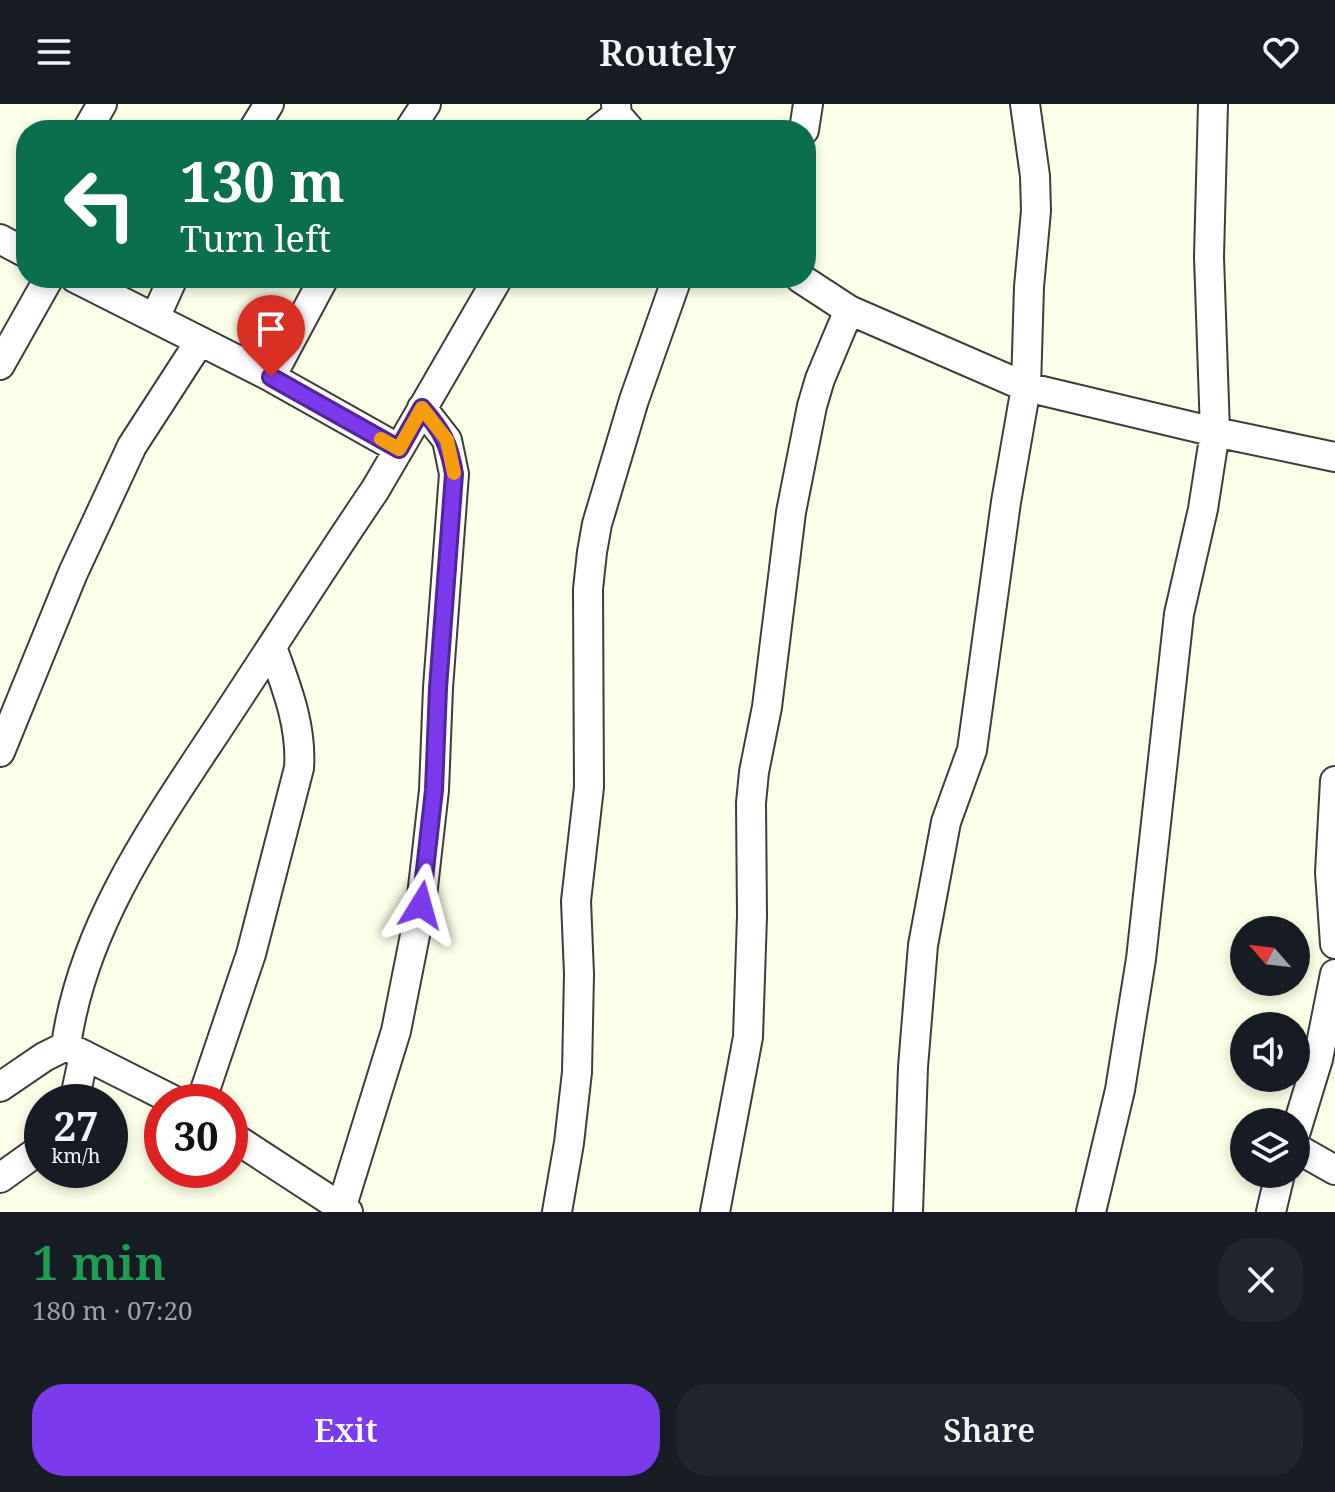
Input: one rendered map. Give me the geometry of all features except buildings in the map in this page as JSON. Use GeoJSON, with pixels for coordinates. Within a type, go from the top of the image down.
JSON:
{"type":"FeatureCollection","features":[{"type":"Feature","properties":{"kind":"street"},"geometry":{"type":"LineString","coordinates":[[908,1212],[913,1067],[923,945],[946,822],[972,750],[1006,502],[1026,387],[1029,287],[1036,211],[1035,176],[1025,104]]}},
{"type":"Feature","properties":{"kind":"street"},"geometry":{"type":"LineString","coordinates":[[1091,1212],[1120,1090],[1141,959],[1179,614],[1203,509],[1215,432],[1209,257],[1213,104]]}},
{"type":"Feature","properties":{"kind":"street"},"geometry":{"type":"LineString","coordinates":[[0,365],[43,288]]}},
{"type":"Feature","properties":{"kind":"street"},"geometry":{"type":"LineString","coordinates":[[95,288],[271,377],[399,449]]}},
{"type":"Feature","properties":{"kind":"street"},"geometry":{"type":"LineString","coordinates":[[155,318],[168,288]]}},
{"type":"Feature","properties":{"kind":"street"},"geometry":{"type":"LineString","coordinates":[[271,377],[319,288]]}},
{"type":"Feature","properties":{"kind":"street"},"geometry":{"type":"LineString","coordinates":[[74,1084],[74,1004],[105,919],[153,828],[375,490],[492,288]]}},
{"type":"Feature","properties":{"kind":"street"},"geometry":{"type":"LineString","coordinates":[[557,1212],[577,1072],[576,901],[589,787],[588,589],[592,552],[597,524],[634,400],[673,288]]}},
{"type":"Feature","properties":{"kind":"street"},"geometry":{"type":"LineString","coordinates":[[815,288],[849,310],[1026,387],[1335,457]]}},
{"type":"Feature","properties":{"kind":"street"},"geometry":{"type":"LineString","coordinates":[[715,1212],[748,1037],[752,916],[751,803],[767,707],[791,512],[812,406],[849,310]]}},
{"type":"Feature","properties":{"kind":"street"},"geometry":{"type":"LineString","coordinates":[[0,752],[73,573],[132,446],[200,341]]}},
{"type":"Feature","properties":{"kind":"street"},"geometry":{"type":"LineString","coordinates":[[248,1147],[344,1210],[396,1031],[412,957],[428,849],[454,474],[447,440],[422,408]]}},
{"type":"Feature","properties":{"kind":"street"},"geometry":{"type":"LineString","coordinates":[[207,1084],[251,954],[299,768],[301,746],[292,703],[272,647]]}},
{"type":"Feature","properties":{"kind":"street"},"geometry":{"type":"LineString","coordinates":[[1335,781],[1335,944]]}},
{"type":"Feature","properties":{"kind":"street"},"geometry":{"type":"LineString","coordinates":[[1306,1108],[1326,1062],[1335,974]]}},
{"type":"Feature","properties":{"kind":"street"},"geometry":{"type":"LineString","coordinates":[[0,1087],[37,1061],[75,1050],[144,1085]]}},
{"type":"Feature","properties":{"kind":"street"},"geometry":{"type":"LineString","coordinates":[[1310,1156],[1335,1170]]}},
{"type":"Feature","properties":{"kind":"street"},"geometry":{"type":"LineString","coordinates":[[0,1178],[24,1161]]}},
{"type":"Feature","properties":{"kind":"street"},"geometry":{"type":"LineString","coordinates":[[1271,1212],[1277,1188]]}},
{"type":"Feature","properties":{"kind":"slow traffic"},"geometry":{"type":"LineString","coordinates":[[381,439],[399,449],[422,408],[447,440],[454,473]]}},
{"type":"Feature","properties":{"kind":"route"},"geometry":{"type":"LineString","coordinates":[[271,377],[399,449],[422,408],[447,440],[451,452],[454,474],[438,688],[434,790],[421,905]]}}]}
